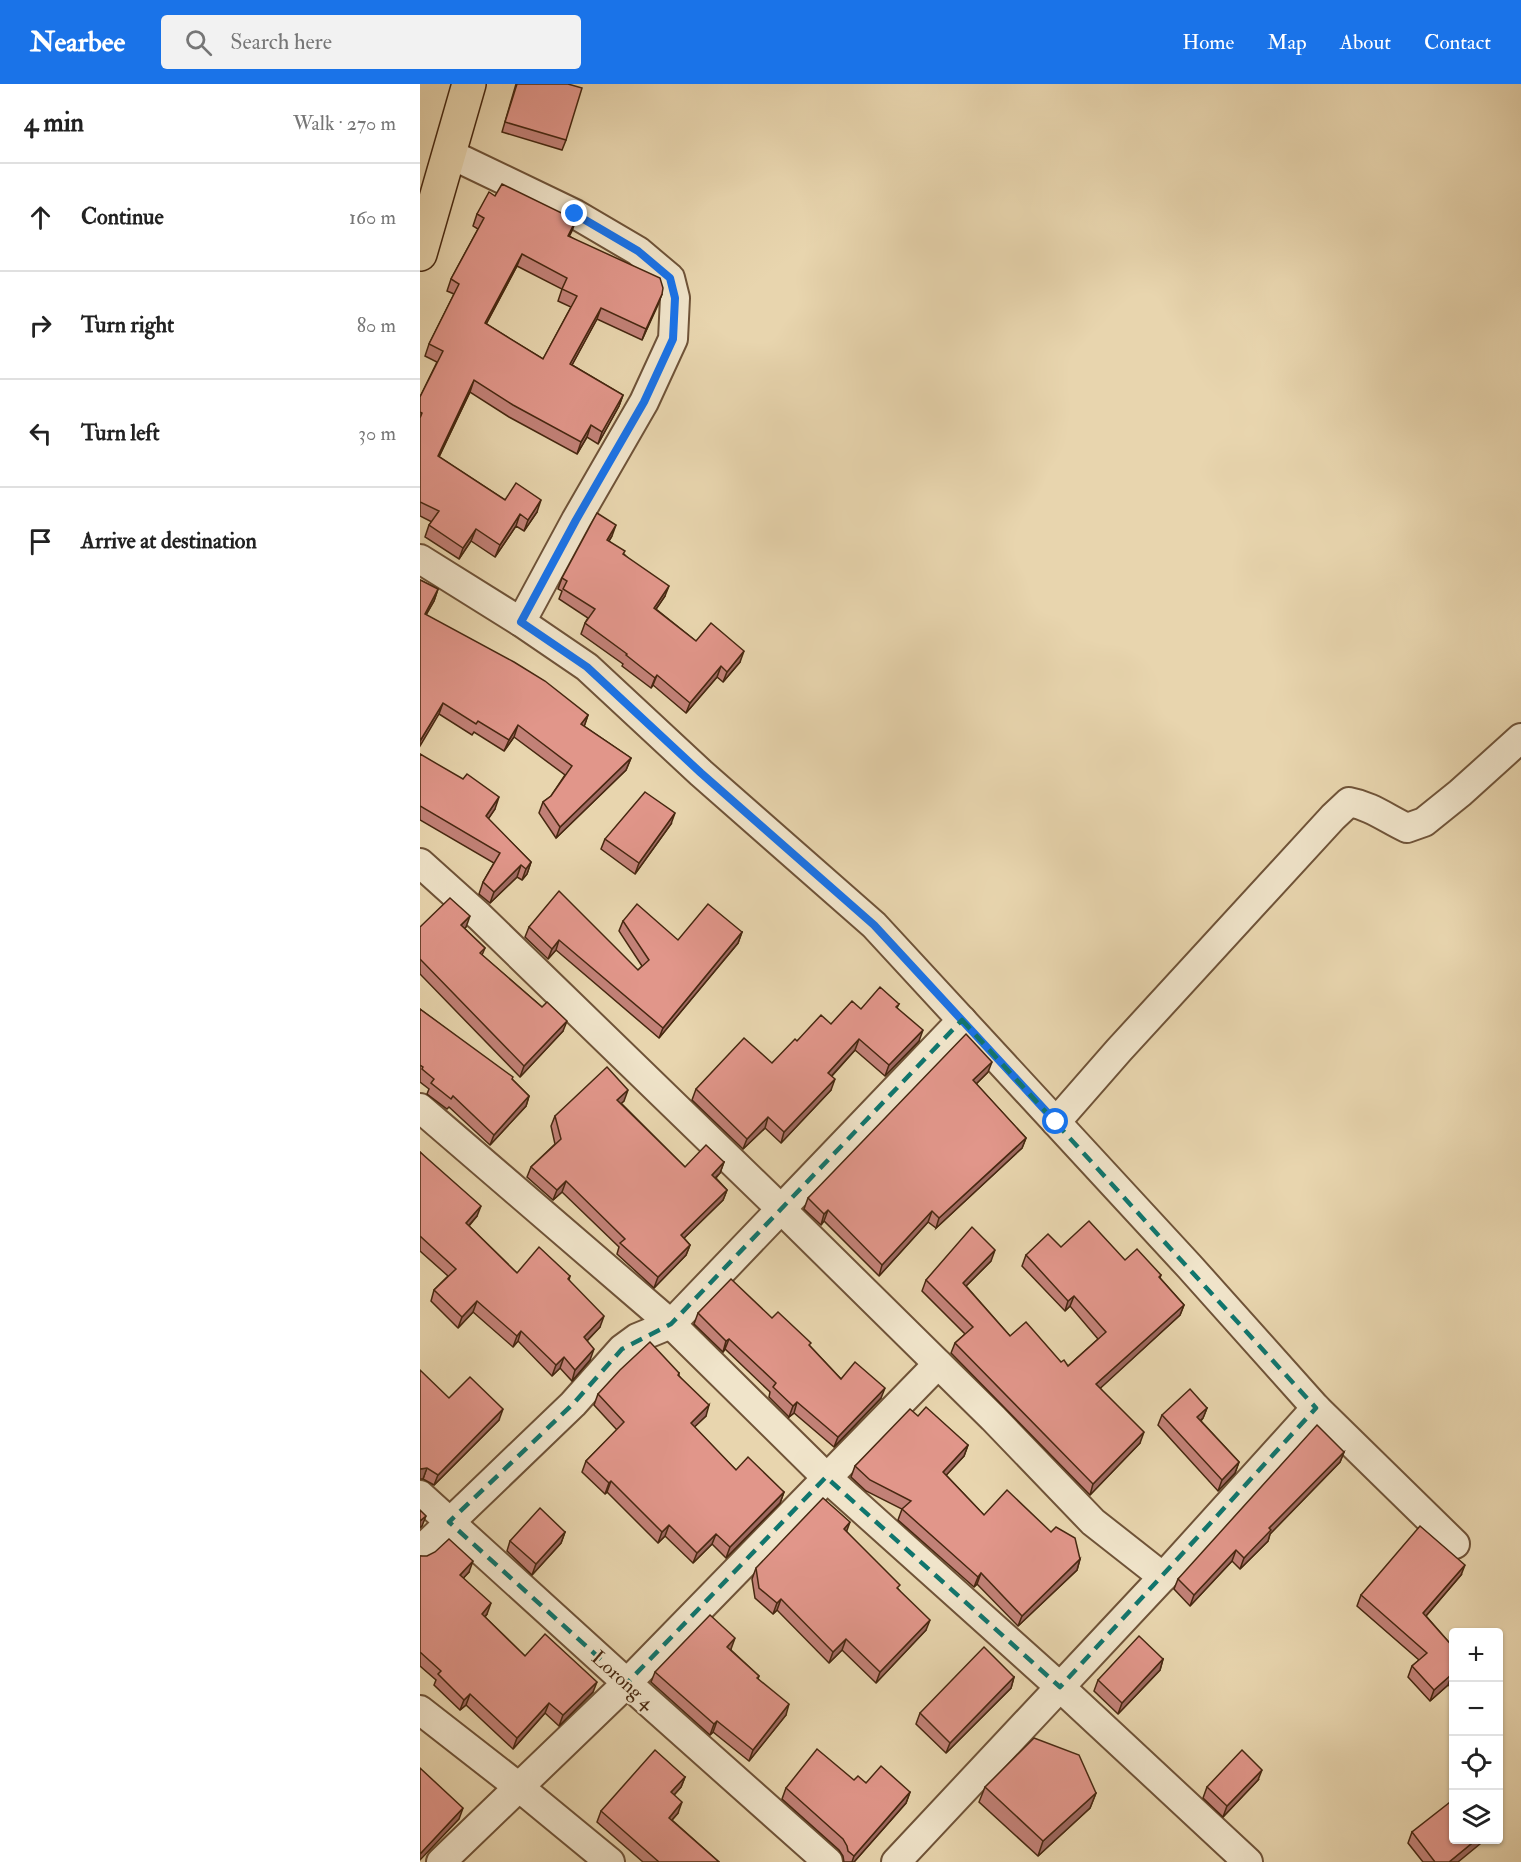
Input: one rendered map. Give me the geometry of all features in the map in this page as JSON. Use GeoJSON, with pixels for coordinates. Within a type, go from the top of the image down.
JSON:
{"type":"FeatureCollection","features":[{"type":"Feature","properties":{"kind":"main road"},"geometry":{"type":"LineString","coordinates":[[420,254],[469,84]]}},
{"type":"Feature","properties":{"kind":"street"},"geometry":{"type":"LineString","coordinates":[[450,154],[575,214],[638,251],[670,278],[675,298],[673,339],[644,402],[521,622]]}},
{"type":"Feature","properties":{"kind":"street"},"geometry":{"type":"LineString","coordinates":[[420,560],[521,622],[587,667],[701,773],[874,925],[1189,1266],[1316,1408],[1455,1544]]}},
{"type":"Feature","properties":{"kind":"street"},"geometry":{"type":"LineString","coordinates":[[1056,1122],[1119,1050],[1349,802],[1367,806],[1407,828],[1424,822],[1521,738]]}},
{"type":"Feature","properties":{"kind":"street"},"geometry":{"type":"LineString","coordinates":[[420,863],[479,916],[780,1208],[1093,1522],[1163,1577]]}},
{"type":"Feature","properties":{"kind":"street"},"geometry":{"type":"LineString","coordinates":[[420,1551],[573,1404],[622,1349],[638,1338],[671,1324],[962,1020]]}},
{"type":"Feature","properties":{"kind":"street"},"geometry":{"type":"LineString","coordinates":[[420,1108],[671,1324],[826,1477],[1060,1687],[1248,1862]]}},
{"type":"Feature","properties":{"kind":"street"},"geometry":{"type":"LineString","coordinates":[[441,1862],[627,1683],[938,1364]]}},
{"type":"Feature","properties":{"kind":"street"},"geometry":{"type":"LineString","coordinates":[[911,1857],[1060,1687],[1316,1408]]}},
{"type":"Feature","properties":{"kind":"street","name":"Lorong 4"},"geometry":{"type":"LineString","coordinates":[[420,1496],[828,1862]]}},
{"type":"Feature","properties":{"kind":"street"},"geometry":{"type":"LineString","coordinates":[[420,1710],[610,1862]]}},
{"type":"Feature","properties":{"kind":"highlighted area"},"geometry":{"type":"Polygon","coordinates":[[[962,1020],[1316,1408],[1060,1687],[826,1477],[627,1683],[449,1522],[573,1404],[622,1349],[671,1324],[962,1020]]]}},
{"type":"Feature","properties":{"kind":"building"},"geometry":{"type":"Polygon","coordinates":[[[517,84],[568,84],[582,88],[566,140],[505,122],[517,84]]]}},
{"type":"Feature","properties":{"kind":"building"},"geometry":{"type":"Polygon","coordinates":[[[502,184],[576,220],[568,236],[660,278],[663,288],[646,329],[601,308],[570,364],[623,395],[602,432],[591,425],[581,442],[513,405],[474,380],[438,456],[505,500],[516,483],[541,500],[528,520],[520,514],[500,545],[476,529],[463,548],[429,525],[439,511],[420,502],[420,418],[422,413],[420,412],[420,397],[443,351],[429,344],[459,284],[451,279],[484,218],[477,214],[489,192],[495,196],[502,184]],[[522,254],[485,323],[543,359],[577,296],[562,289],[567,278],[522,254]]]}},
{"type":"Feature","properties":{"kind":"building"},"geometry":{"type":"Polygon","coordinates":[[[597,513],[616,525],[607,540],[625,551],[623,554],[669,586],[654,608],[696,641],[711,623],[744,651],[727,672],[721,666],[690,703],[657,675],[655,678],[585,623],[595,609],[563,589],[567,581],[562,578],[597,513]]]}},
{"type":"Feature","properties":{"kind":"building"},"geometry":{"type":"Polygon","coordinates":[[[420,580],[438,589],[425,614],[545,681],[588,715],[581,724],[631,758],[560,827],[543,802],[551,796],[572,766],[518,725],[509,740],[478,721],[476,724],[443,703],[420,741],[420,580]]]}},
{"type":"Feature","properties":{"kind":"building"},"geometry":{"type":"Polygon","coordinates":[[[420,754],[463,779],[467,774],[499,797],[486,816],[531,862],[526,869],[521,865],[494,892],[483,882],[500,853],[420,806],[420,754]]]}},
{"type":"Feature","properties":{"kind":"building"},"geometry":{"type":"Polygon","coordinates":[[[645,792],[675,813],[639,863],[605,839],[645,792]]]}},
{"type":"Feature","properties":{"kind":"building"},"geometry":{"type":"Polygon","coordinates":[[[559,891],[638,970],[649,960],[623,921],[637,904],[678,940],[708,904],[742,932],[663,1028],[559,940],[552,949],[529,927],[559,891]]]}},
{"type":"Feature","properties":{"kind":"building"},"geometry":{"type":"Polygon","coordinates":[[[450,898],[470,916],[461,925],[485,948],[480,953],[542,1007],[547,1002],[567,1021],[524,1066],[420,959],[420,927],[450,898]]]}},
{"type":"Feature","properties":{"kind":"building"},"geometry":{"type":"Polygon","coordinates":[[[880,987],[899,1004],[896,1007],[923,1030],[889,1065],[859,1039],[828,1073],[835,1079],[784,1132],[768,1117],[747,1139],[696,1089],[744,1038],[772,1063],[821,1015],[831,1024],[852,1001],[861,1009],[880,987]]]}},
{"type":"Feature","properties":{"kind":"building"},"geometry":{"type":"Polygon","coordinates":[[[420,1009],[513,1077],[512,1079],[529,1096],[494,1135],[453,1096],[451,1099],[431,1083],[434,1079],[422,1069],[420,1065],[420,1009]]]}},
{"type":"Feature","properties":{"kind":"building"},"geometry":{"type":"Polygon","coordinates":[[[966,1034],[992,1062],[973,1080],[1026,1138],[939,1218],[932,1211],[882,1265],[828,1210],[824,1214],[808,1198],[966,1034]]]}},
{"type":"Feature","properties":{"kind":"building"},"geometry":{"type":"Polygon","coordinates":[[[607,1067],[628,1090],[617,1100],[685,1167],[706,1145],[724,1162],[712,1175],[727,1190],[681,1235],[690,1245],[658,1277],[620,1243],[625,1239],[566,1181],[557,1190],[531,1167],[561,1139],[555,1116],[607,1067]]]}},
{"type":"Feature","properties":{"kind":"building"},"geometry":{"type":"Polygon","coordinates":[[[420,1152],[481,1206],[466,1223],[517,1273],[539,1247],[570,1276],[568,1279],[604,1316],[584,1337],[594,1349],[575,1370],[564,1357],[556,1365],[521,1331],[517,1336],[477,1301],[462,1317],[434,1290],[456,1269],[420,1236],[420,1152]]]}},
{"type":"Feature","properties":{"kind":"building"},"geometry":{"type":"Polygon","coordinates":[[[1089,1221],[1125,1260],[1137,1249],[1184,1305],[1096,1384],[1144,1432],[1093,1484],[955,1343],[973,1327],[926,1280],[972,1227],[995,1250],[963,1283],[1010,1336],[1026,1322],[1061,1362],[1064,1360],[1068,1366],[1106,1332],[1074,1296],[1068,1301],[1026,1255],[1048,1234],[1061,1247],[1089,1221]]]}},
{"type":"Feature","properties":{"kind":"building"},"geometry":{"type":"Polygon","coordinates":[[[731,1279],[772,1318],[778,1312],[811,1343],[809,1345],[841,1379],[855,1362],[885,1388],[838,1437],[797,1402],[793,1406],[773,1387],[776,1383],[729,1339],[726,1341],[698,1313],[731,1279]]]}},
{"type":"Feature","properties":{"kind":"building"},"geometry":{"type":"Polygon","coordinates":[[[650,1342],[679,1373],[678,1375],[709,1405],[691,1423],[736,1470],[748,1457],[784,1492],[730,1547],[716,1534],[697,1553],[669,1525],[662,1532],[611,1481],[609,1483],[586,1461],[624,1422],[598,1394],[650,1342]]]}},
{"type":"Feature","properties":{"kind":"building"},"geometry":{"type":"Polygon","coordinates":[[[420,1370],[449,1398],[470,1377],[503,1409],[438,1475],[427,1468],[420,1469],[420,1370]]]}},
{"type":"Feature","properties":{"kind":"building"},"geometry":{"type":"Polygon","coordinates":[[[1190,1389],[1207,1408],[1197,1417],[1239,1462],[1222,1480],[1162,1415],[1190,1389]]]}},
{"type":"Feature","properties":{"kind":"building"},"geometry":{"type":"Polygon","coordinates":[[[926,1407],[968,1445],[943,1472],[984,1515],[1007,1490],[1051,1532],[1056,1527],[1075,1538],[1080,1559],[1022,1616],[981,1573],[978,1577],[902,1509],[911,1501],[870,1480],[855,1466],[910,1409],[918,1416],[926,1407]]]}},
{"type":"Feature","properties":{"kind":"building"},"geometry":{"type":"Polygon","coordinates":[[[1317,1425],[1344,1452],[1269,1528],[1271,1530],[1244,1558],[1236,1550],[1194,1595],[1178,1579],[1317,1425]]]}},
{"type":"Feature","properties":{"kind":"building"},"geometry":{"type":"Polygon","coordinates":[[[823,1498],[850,1522],[844,1529],[900,1585],[897,1588],[930,1620],[880,1672],[846,1639],[833,1652],[781,1599],[777,1603],[759,1588],[756,1568],[823,1498]]]}},
{"type":"Feature","properties":{"kind":"building"},"geometry":{"type":"Polygon","coordinates":[[[540,1508],[565,1532],[536,1564],[510,1541],[540,1508]]]}},
{"type":"Feature","properties":{"kind":"building"},"geometry":{"type":"Polygon","coordinates":[[[420,1510],[426,1516],[420,1521],[420,1510]]]}},
{"type":"Feature","properties":{"kind":"building"},"geometry":{"type":"Polygon","coordinates":[[[1420,1526],[1465,1565],[1423,1613],[1449,1642],[1449,1677],[1434,1690],[1412,1666],[1427,1653],[1361,1595],[1420,1526]]]}},
{"type":"Feature","properties":{"kind":"building"},"geometry":{"type":"Polygon","coordinates":[[[449,1539],[473,1561],[460,1575],[491,1603],[482,1614],[525,1656],[545,1634],[597,1682],[563,1715],[549,1703],[517,1738],[470,1694],[464,1700],[438,1674],[441,1671],[420,1652],[420,1556],[427,1556],[435,1552],[449,1539]]]}},
{"type":"Feature","properties":{"kind":"building"},"geometry":{"type":"Polygon","coordinates":[[[710,1615],[735,1638],[727,1647],[759,1676],[757,1678],[789,1704],[753,1750],[717,1721],[714,1724],[655,1672],[710,1615]]]}},
{"type":"Feature","properties":{"kind":"building"},"geometry":{"type":"Polygon","coordinates":[[[1139,1636],[1163,1659],[1122,1703],[1098,1680],[1139,1636]]]}},
{"type":"Feature","properties":{"kind":"building"},"geometry":{"type":"Polygon","coordinates":[[[984,1647],[1014,1677],[950,1743],[920,1713],[984,1647]]]}},
{"type":"Feature","properties":{"kind":"building"},"geometry":{"type":"Polygon","coordinates":[[[1034,1738],[1079,1755],[1096,1793],[1043,1841],[985,1787],[1034,1738]]]}},
{"type":"Feature","properties":{"kind":"building"},"geometry":{"type":"Polygon","coordinates":[[[817,1749],[854,1780],[858,1776],[866,1783],[881,1766],[910,1792],[854,1856],[848,1851],[843,1839],[786,1788],[817,1749]]]}},
{"type":"Feature","properties":{"kind":"building"},"geometry":{"type":"Polygon","coordinates":[[[655,1750],[685,1777],[671,1792],[682,1802],[669,1818],[719,1862],[659,1862],[601,1811],[655,1750]]]}},
{"type":"Feature","properties":{"kind":"building"},"geometry":{"type":"Polygon","coordinates":[[[1242,1750],[1262,1770],[1227,1806],[1207,1787],[1242,1750]]]}},
{"type":"Feature","properties":{"kind":"building"},"geometry":{"type":"Polygon","coordinates":[[[420,1768],[463,1808],[420,1854],[420,1768]]]}},
{"type":"Feature","properties":{"kind":"building"},"geometry":{"type":"Polygon","coordinates":[[[1449,1803],[1449,1844],[1471,1844],[1449,1862],[1435,1862],[1412,1832],[1449,1803]]]}},
{"type":"Feature","properties":{"kind":"route"},"geometry":{"type":"LineString","coordinates":[[575,214],[638,251],[670,278],[675,298],[673,339],[644,402],[521,622],[587,667],[701,773],[874,925],[1056,1122]]}}]}
